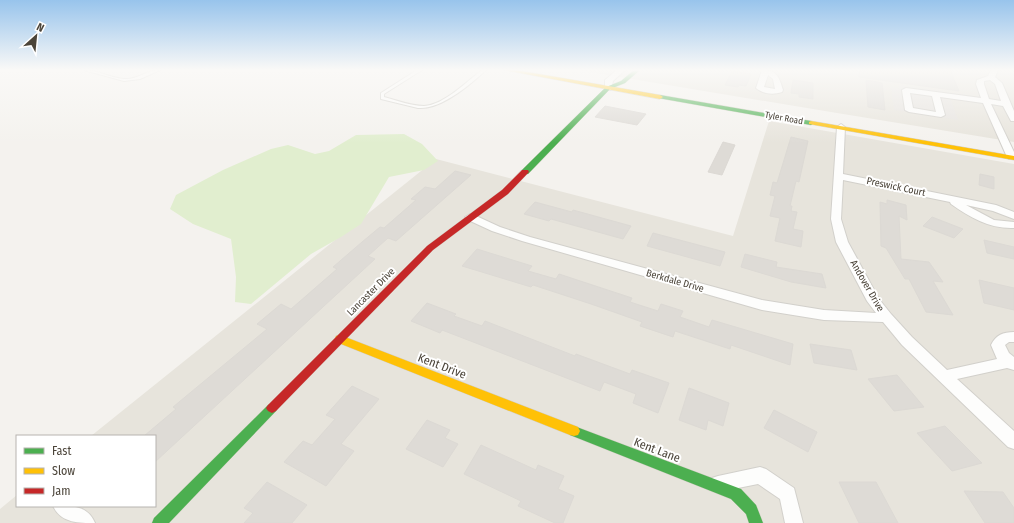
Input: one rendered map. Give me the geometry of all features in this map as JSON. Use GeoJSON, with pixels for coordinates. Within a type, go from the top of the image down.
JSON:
{"type":"FeatureCollection","features":[{"type":"Feature","properties":{"kind":"street","name":"Lancaster Drive"},"geometry":{"type":"LineString","coordinates":[[158,523],[430,248],[505,192],[602,94]]}},
{"type":"Feature","properties":{"kind":"street","name":"Tyler Road"},"geometry":{"type":"LineString","coordinates":[[645,94],[1013,158]]}},
{"type":"Feature","properties":{"kind":"street"},"geometry":{"type":"LineString","coordinates":[[907,94],[909,110],[941,115],[936,94]]}},
{"type":"Feature","properties":{"kind":"street"},"geometry":{"type":"LineString","coordinates":[[939,94],[986,102],[1008,102],[1014,119]]}},
{"type":"Feature","properties":{"kind":"street"},"geometry":{"type":"LineString","coordinates":[[983,94],[1013,158]]}},
{"type":"Feature","properties":{"kind":"street"},"geometry":{"type":"LineString","coordinates":[[998,124],[1014,126]]}},
{"type":"Feature","properties":{"kind":"street","name":"Andover Drive"},"geometry":{"type":"LineString","coordinates":[[841,128],[836,219],[837,230],[874,301],[907,341],[1014,442]]}},
{"type":"Feature","properties":{"kind":"street","name":"Preswick Court"},"geometry":{"type":"LineString","coordinates":[[839,176],[996,208],[1014,216]]}},
{"type":"Feature","properties":{"kind":"street","name":"Preswick Court"},"geometry":{"type":"LineString","coordinates":[[952,200],[981,219],[998,225],[1014,225]]}},
{"type":"Feature","properties":{"kind":"street","name":"Berkdale Drive"},"geometry":{"type":"LineString","coordinates":[[470,217],[496,229],[526,239],[762,306],[827,317],[886,317]]}},
{"type":"Feature","properties":{"kind":"street"},"geometry":{"type":"LineString","coordinates":[[1011,364],[1003,356],[998,345],[1004,338],[1014,337]]}},
{"type":"Feature","properties":{"kind":"street","name":"Kent Drive"},"geometry":{"type":"LineString","coordinates":[[340,339],[536,416]]}},
{"type":"Feature","properties":{"kind":"street"},"geometry":{"type":"LineString","coordinates":[[945,376],[1011,364]]}},
{"type":"Feature","properties":{"kind":"street","name":"Kent Lane"},"geometry":{"type":"LineString","coordinates":[[536,416],[736,494],[747,504],[755,518],[756,523]]}},
{"type":"Feature","properties":{"kind":"street"},"geometry":{"type":"LineString","coordinates":[[714,485],[760,475],[788,494],[794,523]]}},
{"type":"Feature","properties":{"kind":"street"},"geometry":{"type":"LineString","coordinates":[[63,507],[86,523]]}},
{"type":"Feature","properties":{"kind":"lane"},"geometry":{"type":"LineString","coordinates":[[382,94],[382,98],[422,107],[432,105],[451,94]]}},
{"type":"Feature","properties":{"kind":"shaded area"},"geometry":{"type":"Polygon","coordinates":[[[725,94],[1014,94],[1014,142],[725,94]]]}},
{"type":"Feature","properties":{"kind":"shaded area"},"geometry":{"type":"Polygon","coordinates":[[[892,94],[964,94],[968,95],[972,101],[942,99],[951,100],[958,120],[894,110],[892,94]]]}},
{"type":"Feature","properties":{"kind":"shaded area"},"geometry":{"type":"Polygon","coordinates":[[[769,121],[1014,164],[1014,523],[0,523],[0,509],[16,496],[16,507],[156,507],[156,435],[92,435],[436,159],[733,236],[769,121]]]}},
{"type":"Feature","properties":{"kind":"green space"},"geometry":{"type":"Polygon","coordinates":[[[404,134],[422,144],[438,161],[424,170],[389,177],[361,224],[311,254],[251,304],[235,302],[236,277],[231,239],[193,224],[170,209],[176,195],[223,170],[271,149],[288,145],[315,154],[329,151],[356,135],[404,134]]]}},
{"type":"Feature","properties":{"kind":"building"},"geometry":{"type":"Polygon","coordinates":[[[799,94],[813,94],[813,99],[799,97],[799,94]]]}},
{"type":"Feature","properties":{"kind":"building"},"geometry":{"type":"Polygon","coordinates":[[[867,94],[883,94],[885,110],[868,107],[867,94]]]}},
{"type":"Feature","properties":{"kind":"building"},"geometry":{"type":"Polygon","coordinates":[[[605,106],[646,114],[637,125],[595,117],[605,106]]]}},
{"type":"Feature","properties":{"kind":"building"},"geometry":{"type":"Polygon","coordinates":[[[791,137],[808,141],[799,182],[796,181],[790,206],[792,206],[791,211],[797,212],[793,229],[803,231],[801,247],[775,241],[780,218],[770,216],[775,196],[770,195],[773,182],[777,183],[791,137]]]}},
{"type":"Feature","properties":{"kind":"building"},"geometry":{"type":"Polygon","coordinates":[[[723,142],[735,145],[722,175],[708,172],[723,142]]]}},
{"type":"Feature","properties":{"kind":"building"},"geometry":{"type":"Polygon","coordinates":[[[455,171],[471,175],[396,241],[388,238],[368,256],[375,259],[156,461],[156,435],[145,435],[176,409],[173,407],[267,329],[257,324],[281,304],[291,309],[337,269],[333,267],[380,227],[384,228],[416,200],[411,199],[425,187],[435,189],[455,171]]]}},
{"type":"Feature","properties":{"kind":"building"},"geometry":{"type":"Polygon","coordinates":[[[980,174],[994,177],[994,189],[979,185],[980,174]]]}},
{"type":"Feature","properties":{"kind":"building"},"geometry":{"type":"Polygon","coordinates":[[[887,200],[906,205],[907,220],[899,216],[901,259],[929,262],[943,282],[933,281],[953,315],[926,312],[909,279],[905,279],[886,248],[881,246],[880,202],[887,204],[887,200]]]}},
{"type":"Feature","properties":{"kind":"building"},"geometry":{"type":"Polygon","coordinates":[[[535,202],[572,212],[573,210],[631,226],[623,239],[551,219],[549,221],[524,214],[535,202]]]}},
{"type":"Feature","properties":{"kind":"building"},"geometry":{"type":"Polygon","coordinates":[[[932,217],[963,229],[954,238],[923,226],[932,217]]]}},
{"type":"Feature","properties":{"kind":"building"},"geometry":{"type":"Polygon","coordinates":[[[653,233],[725,252],[720,266],[647,246],[653,233]]]}},
{"type":"Feature","properties":{"kind":"building"},"geometry":{"type":"Polygon","coordinates":[[[984,240],[1014,247],[1014,259],[987,253],[984,240]]]}},
{"type":"Feature","properties":{"kind":"building"},"geometry":{"type":"Polygon","coordinates":[[[477,249],[532,266],[528,271],[556,279],[559,274],[632,298],[630,302],[658,311],[661,304],[683,311],[680,317],[709,327],[712,320],[793,344],[790,365],[731,345],[730,349],[675,331],[673,337],[640,326],[642,322],[591,304],[533,285],[531,287],[462,266],[477,249]]]}},
{"type":"Feature","properties":{"kind":"building"},"geometry":{"type":"Polygon","coordinates":[[[745,254],[777,262],[776,267],[822,274],[826,288],[791,282],[741,267],[745,254]]]}},
{"type":"Feature","properties":{"kind":"building"},"geometry":{"type":"Polygon","coordinates":[[[979,280],[1014,288],[1014,310],[984,303],[979,280]]]}},
{"type":"Feature","properties":{"kind":"building"},"geometry":{"type":"Polygon","coordinates":[[[427,303],[456,314],[454,316],[482,326],[485,321],[575,356],[576,354],[630,374],[632,370],[669,383],[658,413],[633,403],[636,394],[604,382],[600,391],[442,330],[440,333],[411,321],[427,303]]]}},
{"type":"Feature","properties":{"kind":"building"},"geometry":{"type":"Polygon","coordinates":[[[810,344],[851,350],[857,370],[814,363],[810,344]]]}},
{"type":"Feature","properties":{"kind":"building"},"geometry":{"type":"Polygon","coordinates":[[[897,375],[924,407],[894,411],[868,379],[897,375]]]}},
{"type":"Feature","properties":{"kind":"building"},"geometry":{"type":"Polygon","coordinates":[[[352,386],[379,399],[341,444],[354,451],[326,486],[284,462],[303,441],[312,445],[335,419],[326,415],[352,386]]]}},
{"type":"Feature","properties":{"kind":"building"},"geometry":{"type":"Polygon","coordinates":[[[689,388],[729,403],[723,426],[708,420],[706,430],[679,420],[689,388]]]}},
{"type":"Feature","properties":{"kind":"building"},"geometry":{"type":"Polygon","coordinates":[[[774,410],[817,432],[808,452],[764,428],[774,410]]]}},
{"type":"Feature","properties":{"kind":"building"},"geometry":{"type":"Polygon","coordinates":[[[427,420],[450,430],[445,438],[458,444],[443,467],[406,449],[427,420]]]}},
{"type":"Feature","properties":{"kind":"building"},"geometry":{"type":"Polygon","coordinates":[[[945,426],[982,463],[952,471],[917,433],[945,426]]]}},
{"type":"Feature","properties":{"kind":"building"},"geometry":{"type":"Polygon","coordinates":[[[481,445],[536,470],[538,465],[564,476],[558,489],[574,496],[563,523],[555,523],[518,506],[521,501],[464,474],[481,445]]]}},
{"type":"Feature","properties":{"kind":"building"},"geometry":{"type":"Polygon","coordinates":[[[267,482],[307,505],[292,523],[244,523],[253,513],[244,508],[267,482]]]}},
{"type":"Feature","properties":{"kind":"building"},"geometry":{"type":"Polygon","coordinates":[[[839,482],[876,482],[898,523],[859,523],[839,482]]]}},
{"type":"Feature","properties":{"kind":"building"},"geometry":{"type":"Polygon","coordinates":[[[964,491],[1003,492],[1014,508],[1014,523],[985,523],[964,491]]]}},
{"type":"Feature","properties":{"kind":"traffic: fast"},"geometry":{"type":"LineString","coordinates":[[525,172],[602,94]]}},
{"type":"Feature","properties":{"kind":"traffic: fast"},"geometry":{"type":"LineString","coordinates":[[660,97],[811,123]]}},
{"type":"Feature","properties":{"kind":"traffic: fast"},"geometry":{"type":"LineString","coordinates":[[159,523],[272,408]]}},
{"type":"Feature","properties":{"kind":"traffic: fast"},"geometry":{"type":"LineString","coordinates":[[574,431],[736,494],[751,510],[756,523]]}},
{"type":"Feature","properties":{"kind":"traffic: slow"},"geometry":{"type":"LineString","coordinates":[[645,94],[660,97]]}},
{"type":"Feature","properties":{"kind":"traffic: slow"},"geometry":{"type":"LineString","coordinates":[[811,123],[1014,158]]}},
{"type":"Feature","properties":{"kind":"traffic: slow"},"geometry":{"type":"LineString","coordinates":[[340,339],[574,431]]}},
{"type":"Feature","properties":{"kind":"traffic: jam"},"geometry":{"type":"LineString","coordinates":[[272,408],[430,248],[505,192],[525,172]]}}]}
